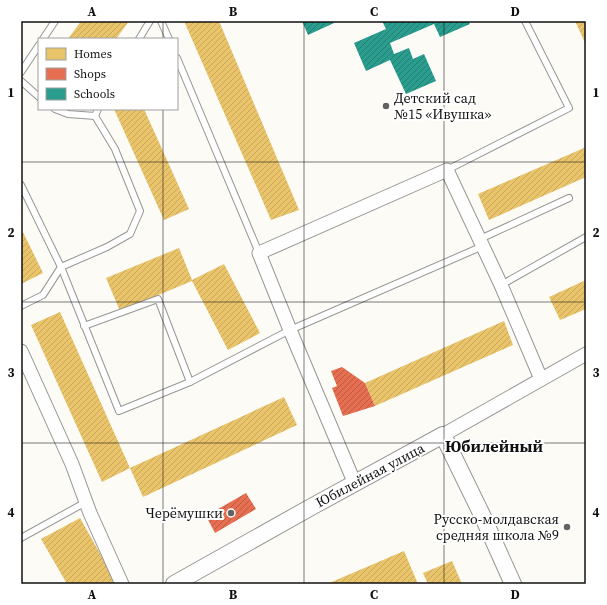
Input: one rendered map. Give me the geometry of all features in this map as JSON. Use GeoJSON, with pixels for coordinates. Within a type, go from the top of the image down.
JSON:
{"type":"FeatureCollection","features":[{"type":"Feature","properties":{"kind":"street"},"geometry":{"type":"LineString","coordinates":[[355,484],[259,253],[447,170],[482,242],[541,379]]}},
{"type":"Feature","properties":{"kind":"street"},"geometry":{"type":"LineString","coordinates":[[21,351],[72,464],[86,502],[122,584]]}},
{"type":"Feature","properties":{"kind":"street","name":"Юбилейная улица"},"geometry":{"type":"LineString","coordinates":[[174,584],[586,354]]}},
{"type":"Feature","properties":{"kind":"street"},"geometry":{"type":"LineString","coordinates":[[443,435],[482,515],[513,584]]}},
{"type":"Feature","properties":{"kind":"lane"},"geometry":{"type":"LineString","coordinates":[[44,38],[55,21]]}},
{"type":"Feature","properties":{"kind":"lane"},"geometry":{"type":"LineString","coordinates":[[140,38],[150,21]]}},
{"type":"Feature","properties":{"kind":"lane"},"geometry":{"type":"LineString","coordinates":[[161,21],[169,38]]}},
{"type":"Feature","properties":{"kind":"lane"},"geometry":{"type":"LineString","coordinates":[[447,170],[569,108],[525,21]]}},
{"type":"Feature","properties":{"kind":"lane"},"geometry":{"type":"LineString","coordinates":[[21,72],[38,46]]}},
{"type":"Feature","properties":{"kind":"lane"},"geometry":{"type":"LineString","coordinates":[[178,60],[259,253]]}},
{"type":"Feature","properties":{"kind":"lane"},"geometry":{"type":"LineString","coordinates":[[21,81],[38,96]]}},
{"type":"Feature","properties":{"kind":"lane"},"geometry":{"type":"LineString","coordinates":[[58,110],[68,114],[95,116]]}},
{"type":"Feature","properties":{"kind":"lane"},"geometry":{"type":"LineString","coordinates":[[95,116],[98,110]]}},
{"type":"Feature","properties":{"kind":"lane"},"geometry":{"type":"LineString","coordinates":[[21,306],[43,295],[61,267],[107,247],[130,234],[140,211],[115,149],[95,116]]}},
{"type":"Feature","properties":{"kind":"lane"},"geometry":{"type":"LineString","coordinates":[[21,185],[61,267],[119,411],[190,382],[290,330],[482,242],[569,198]]}},
{"type":"Feature","properties":{"kind":"lane"},"geometry":{"type":"LineString","coordinates":[[501,285],[586,237]]}},
{"type":"Feature","properties":{"kind":"lane"},"geometry":{"type":"LineString","coordinates":[[84,326],[158,299],[190,382]]}},
{"type":"Feature","properties":{"kind":"lane"},"geometry":{"type":"LineString","coordinates":[[21,538],[86,502]]}},
{"type":"Feature","properties":{"kind":"building: Homes"},"geometry":{"type":"Polygon","coordinates":[[[81,21],[129,21],[117,38],[69,38],[81,21]]]}},
{"type":"Feature","properties":{"kind":"building: Homes"},"geometry":{"type":"Polygon","coordinates":[[[184,21],[219,21],[299,210],[271,220],[184,21]]]}},
{"type":"Feature","properties":{"kind":"building: Homes"},"geometry":{"type":"Polygon","coordinates":[[[575,21],[586,21],[586,45],[575,21]]]}},
{"type":"Feature","properties":{"kind":"building: Homes"},"geometry":{"type":"Polygon","coordinates":[[[114,110],[144,110],[189,209],[164,220],[114,110]]]}},
{"type":"Feature","properties":{"kind":"building: Homes"},"geometry":{"type":"Polygon","coordinates":[[[584,148],[586,153],[586,177],[489,220],[478,194],[584,148]]]}},
{"type":"Feature","properties":{"kind":"building: Homes"},"geometry":{"type":"Polygon","coordinates":[[[21,228],[43,273],[21,284],[21,228]]]}},
{"type":"Feature","properties":{"kind":"building: Homes"},"geometry":{"type":"Polygon","coordinates":[[[179,248],[192,280],[224,264],[260,333],[228,350],[192,281],[120,311],[106,278],[179,248]]]}},
{"type":"Feature","properties":{"kind":"building: Homes"},"geometry":{"type":"Polygon","coordinates":[[[586,280],[586,309],[560,320],[549,297],[586,280]]]}},
{"type":"Feature","properties":{"kind":"building: Homes"},"geometry":{"type":"Polygon","coordinates":[[[60,312],[130,468],[102,482],[31,325],[60,312]]]}},
{"type":"Feature","properties":{"kind":"building: Homes"},"geometry":{"type":"Polygon","coordinates":[[[504,321],[513,345],[375,406],[365,383],[504,321]]]}},
{"type":"Feature","properties":{"kind":"building: Homes"},"geometry":{"type":"Polygon","coordinates":[[[284,397],[297,425],[143,497],[130,468],[284,397]]]}},
{"type":"Feature","properties":{"kind":"building: Homes"},"geometry":{"type":"Polygon","coordinates":[[[80,518],[117,584],[67,584],[41,539],[80,518]]]}},
{"type":"Feature","properties":{"kind":"building: Homes"},"geometry":{"type":"Polygon","coordinates":[[[404,551],[418,584],[327,584],[404,551]]]}},
{"type":"Feature","properties":{"kind":"building: Homes"},"geometry":{"type":"Polygon","coordinates":[[[452,561],[462,584],[428,584],[423,573],[452,561]]]}},
{"type":"Feature","properties":{"kind":"building: Shops"},"geometry":{"type":"Polygon","coordinates":[[[342,367],[365,383],[375,406],[343,416],[332,388],[337,386],[331,371],[342,367]]]}},
{"type":"Feature","properties":{"kind":"building: Shops","name":"Черёмушки"},"geometry":{"type":"Polygon","coordinates":[[[246,493],[256,509],[215,533],[206,516],[246,493]]]}},
{"type":"Feature","properties":{"kind":"building: Schools"},"geometry":{"type":"Polygon","coordinates":[[[302,21],[333,21],[334,23],[308,35],[302,21]]]}},
{"type":"Feature","properties":{"kind":"building: Schools"},"geometry":{"type":"Polygon","coordinates":[[[382,21],[468,21],[470,24],[440,37],[434,24],[390,43],[394,54],[409,48],[413,59],[424,54],[436,81],[406,94],[390,60],[366,71],[354,43],[386,29],[382,21]]]}},
{"type":"Feature","properties":{"kind":"place","name":"Детский сад №15 «Ивушка»"},"geometry":{"type":"Point","coordinates":[386,106]}},
{"type":"Feature","properties":{"kind":"place","name":"Черёмушки"},"geometry":{"type":"Point","coordinates":[231,513]}},
{"type":"Feature","properties":{"kind":"place","name":"Русско-молдавская средняя школа №9"},"geometry":{"type":"Point","coordinates":[567,527]}},
{"type":"Feature","properties":{"kind":"district","name":"Юбилейный"},"geometry":{"type":"Point","coordinates":[494,446]}}]}
